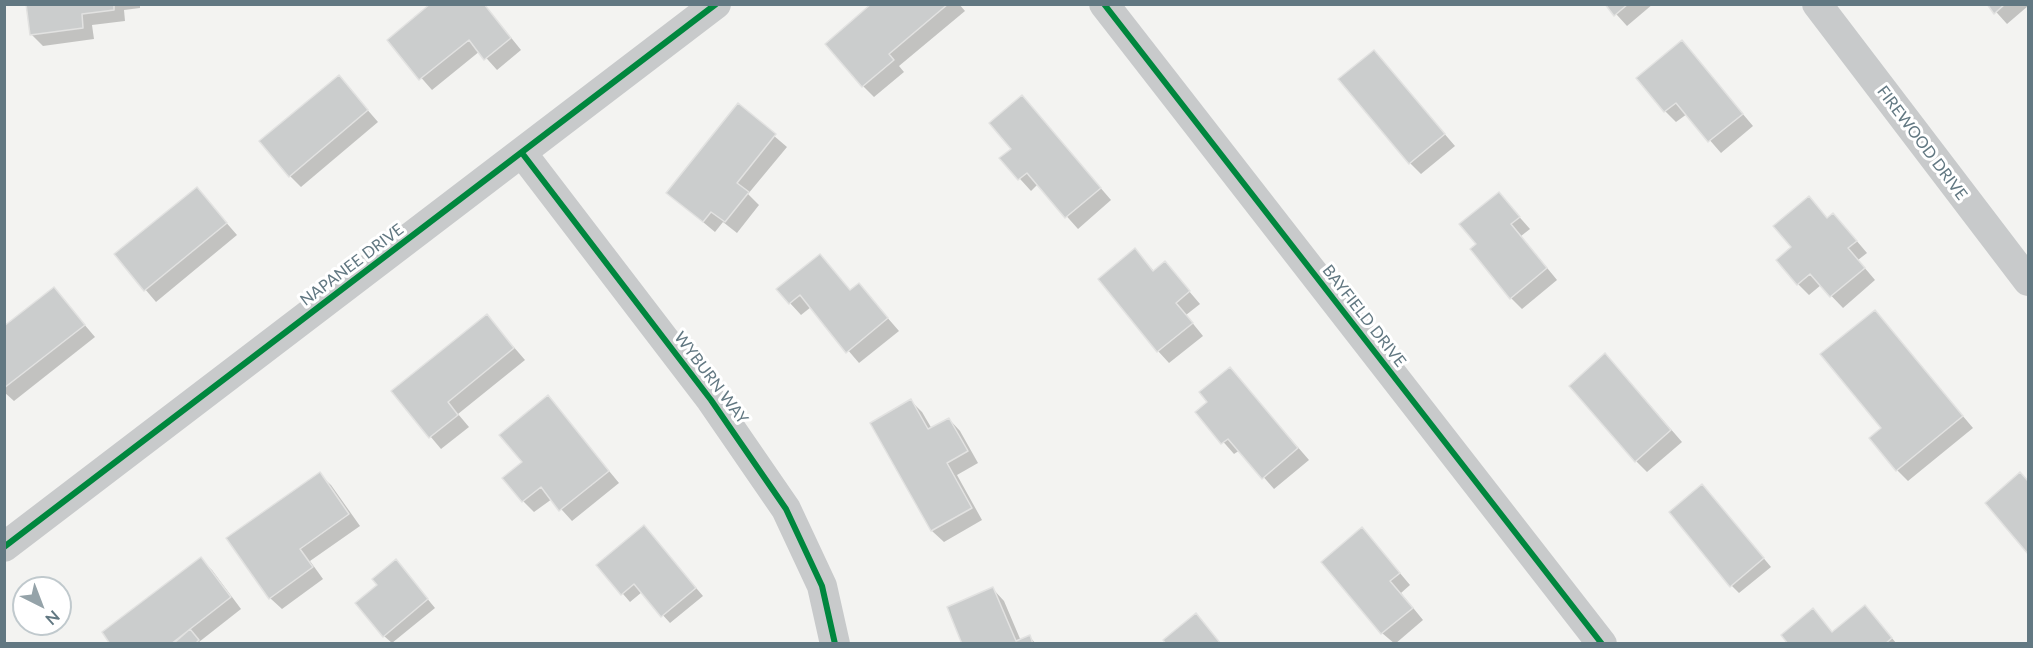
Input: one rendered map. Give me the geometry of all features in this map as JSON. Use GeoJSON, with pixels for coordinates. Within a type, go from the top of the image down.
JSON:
{"type":"FeatureCollection","features":[{"type":"Feature","properties":{"kind":"street","name":"NAPANEE DRIVE"},"geometry":{"type":"LineString","coordinates":[[4,547],[716,4]]}},
{"type":"Feature","properties":{"kind":"street","name":"BAYFIELD DRIVE"},"geometry":{"type":"LineString","coordinates":[[1104,4],[1602,644]]}},
{"type":"Feature","properties":{"kind":"street","name":"FIREWOOD DRIVE"},"geometry":{"type":"LineString","coordinates":[[1817,4],[2028,281]]}},
{"type":"Feature","properties":{"kind":"street","name":"WYBURN WAY"},"geometry":{"type":"LineString","coordinates":[[522,153],[711,400],[786,509],[822,586],[835,644]]}},
{"type":"Feature","properties":{"kind":"building"},"geometry":{"type":"Polygon","coordinates":[[[26,4],[114,4],[114,10],[82,14],[83,28],[30,35],[26,4]]]}},
{"type":"Feature","properties":{"kind":"building"},"geometry":{"type":"Polygon","coordinates":[[[430,4],[484,4],[511,38],[484,60],[469,40],[419,80],[387,40],[430,4]]]}},
{"type":"Feature","properties":{"kind":"building"},"geometry":{"type":"Polygon","coordinates":[[[871,4],[948,4],[889,54],[894,60],[862,87],[825,44],[871,4]]]}},
{"type":"Feature","properties":{"kind":"building"},"geometry":{"type":"Polygon","coordinates":[[[1605,4],[1628,4],[1614,16],[1605,4]]]}},
{"type":"Feature","properties":{"kind":"building"},"geometry":{"type":"Polygon","coordinates":[[[1987,4],[2005,4],[1994,14],[1987,4]]]}},
{"type":"Feature","properties":{"kind":"building"},"geometry":{"type":"Polygon","coordinates":[[[1682,40],[1743,114],[1708,142],[1676,103],[1664,112],[1636,78],[1682,40]]]}},
{"type":"Feature","properties":{"kind":"building"},"geometry":{"type":"Polygon","coordinates":[[[1374,50],[1445,134],[1409,164],[1338,79],[1374,50]]]}},
{"type":"Feature","properties":{"kind":"building"},"geometry":{"type":"Polygon","coordinates":[[[339,75],[368,110],[289,177],[259,141],[339,75]]]}},
{"type":"Feature","properties":{"kind":"building"},"geometry":{"type":"Polygon","coordinates":[[[1022,95],[1101,188],[1065,218],[1027,173],[1018,180],[999,158],[1011,149],[989,123],[1022,95]]]}},
{"type":"Feature","properties":{"kind":"building"},"geometry":{"type":"Polygon","coordinates":[[[738,103],[776,134],[737,183],[749,192],[725,222],[711,212],[703,222],[666,193],[738,103]]]}},
{"type":"Feature","properties":{"kind":"building"},"geometry":{"type":"Polygon","coordinates":[[[197,187],[227,223],[144,291],[114,254],[197,187]]]}},
{"type":"Feature","properties":{"kind":"building"},"geometry":{"type":"Polygon","coordinates":[[[1499,192],[1520,217],[1511,224],[1547,268],[1510,299],[1470,249],[1476,244],[1459,224],[1499,192]]]}},
{"type":"Feature","properties":{"kind":"building"},"geometry":{"type":"Polygon","coordinates":[[[1809,196],[1827,218],[1833,213],[1857,241],[1848,248],[1865,268],[1830,297],[1810,274],[1797,285],[1776,260],[1791,247],[1773,226],[1809,196]]]}},
{"type":"Feature","properties":{"kind":"building"},"geometry":{"type":"Polygon","coordinates":[[[1135,248],[1153,271],[1165,261],[1190,291],[1176,303],[1193,323],[1157,352],[1098,279],[1135,248]]]}},
{"type":"Feature","properties":{"kind":"building"},"geometry":{"type":"Polygon","coordinates":[[[820,254],[850,290],[859,283],[888,318],[846,353],[800,295],[789,304],[776,289],[820,254]]]}},
{"type":"Feature","properties":{"kind":"building"},"geometry":{"type":"Polygon","coordinates":[[[54,287],[85,325],[4,388],[4,326],[54,287]]]}},
{"type":"Feature","properties":{"kind":"building"},"geometry":{"type":"Polygon","coordinates":[[[1875,310],[1963,416],[1896,471],[1869,438],[1881,428],[1820,354],[1875,310]]]}},
{"type":"Feature","properties":{"kind":"building"},"geometry":{"type":"Polygon","coordinates":[[[487,314],[514,348],[448,402],[458,415],[429,438],[391,391],[487,314]]]}},
{"type":"Feature","properties":{"kind":"building"},"geometry":{"type":"Polygon","coordinates":[[[1605,353],[1671,430],[1635,462],[1569,386],[1605,353]]]}},
{"type":"Feature","properties":{"kind":"building"},"geometry":{"type":"Polygon","coordinates":[[[1230,367],[1298,448],[1262,479],[1228,439],[1221,444],[1195,412],[1207,402],[1199,392],[1230,367]]]}},
{"type":"Feature","properties":{"kind":"building"},"geometry":{"type":"Polygon","coordinates":[[[548,395],[609,471],[559,511],[541,487],[522,502],[502,478],[522,462],[499,435],[548,395]]]}},
{"type":"Feature","properties":{"kind":"building"},"geometry":{"type":"Polygon","coordinates":[[[911,399],[928,429],[949,418],[968,451],[947,463],[972,508],[931,531],[870,423],[911,399]]]}},
{"type":"Feature","properties":{"kind":"building"},"geometry":{"type":"Polygon","coordinates":[[[320,472],[349,514],[300,549],[313,567],[269,599],[226,538],[320,472]]]}},
{"type":"Feature","properties":{"kind":"building"},"geometry":{"type":"Polygon","coordinates":[[[2020,472],[2028,481],[2028,554],[1985,503],[2020,472]]]}},
{"type":"Feature","properties":{"kind":"building"},"geometry":{"type":"Polygon","coordinates":[[[1702,484],[1764,558],[1730,587],[1669,512],[1702,484]]]}},
{"type":"Feature","properties":{"kind":"building"},"geometry":{"type":"Polygon","coordinates":[[[644,525],[696,588],[661,617],[634,584],[621,595],[596,565],[644,525]]]}},
{"type":"Feature","properties":{"kind":"building"},"geometry":{"type":"Polygon","coordinates":[[[1362,527],[1400,573],[1390,581],[1413,608],[1381,634],[1321,562],[1362,527]]]}},
{"type":"Feature","properties":{"kind":"building"},"geometry":{"type":"Polygon","coordinates":[[[201,557],[231,597],[171,644],[110,644],[102,632],[201,557]]]}},
{"type":"Feature","properties":{"kind":"building"},"geometry":{"type":"Polygon","coordinates":[[[396,559],[428,599],[383,637],[355,603],[377,585],[372,579],[396,559]]]}},
{"type":"Feature","properties":{"kind":"building"},"geometry":{"type":"Polygon","coordinates":[[[993,587],[1016,641],[1030,635],[1033,644],[962,644],[947,607],[993,587]]]}},
{"type":"Feature","properties":{"kind":"building"},"geometry":{"type":"Polygon","coordinates":[[[1865,605],[1892,638],[1885,644],[1788,644],[1781,635],[1813,608],[1832,632],[1865,605]]]}},
{"type":"Feature","properties":{"kind":"building"},"geometry":{"type":"Polygon","coordinates":[[[1196,613],[1221,644],[1166,644],[1163,640],[1196,613]]]}},
{"type":"Feature","properties":{"kind":"building"},"geometry":{"type":"Polygon","coordinates":[[[190,629],[199,640],[195,644],[173,644],[190,629]]]}},
{"type":"Feature","properties":{"kind":"cycle path"},"geometry":{"type":"LineString","coordinates":[[4,547],[716,4]]}},
{"type":"Feature","properties":{"kind":"cycle path"},"geometry":{"type":"LineString","coordinates":[[1104,4],[1602,644]]}},
{"type":"Feature","properties":{"kind":"cycle path"},"geometry":{"type":"LineString","coordinates":[[522,153],[711,400],[786,509],[822,586],[835,644]]}}]}
